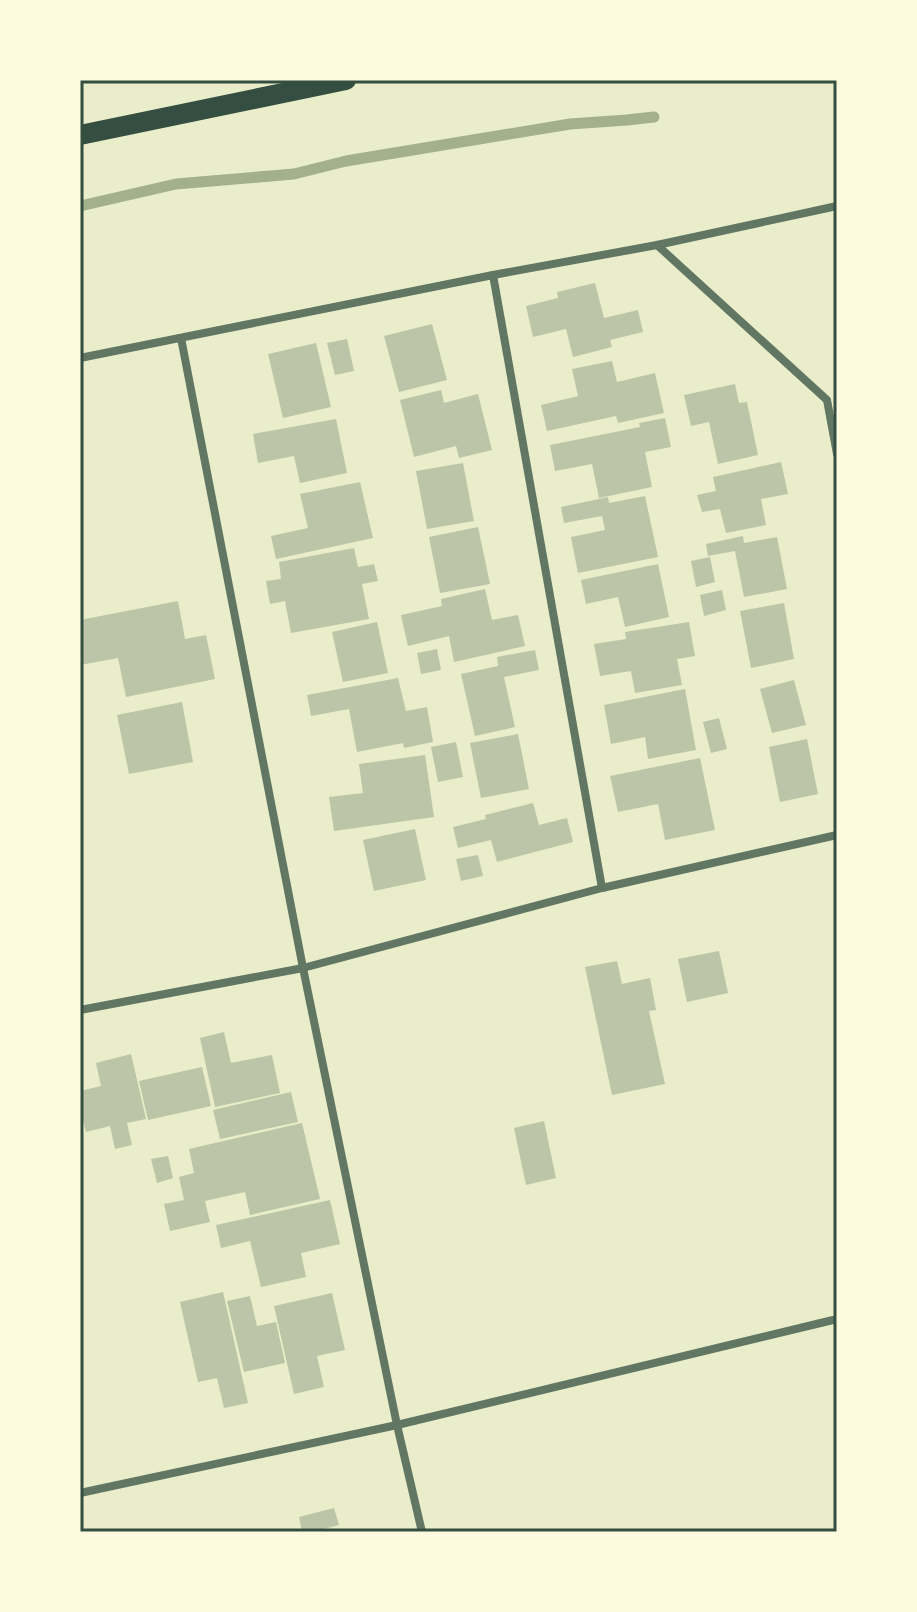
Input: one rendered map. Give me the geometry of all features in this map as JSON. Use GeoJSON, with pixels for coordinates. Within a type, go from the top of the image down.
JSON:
{"type":"FeatureCollection","features":[{"type":"Feature","properties":{"kind":"main road"},"geometry":{"type":"LineString","coordinates":[[80,135],[346,80]]}},
{"type":"Feature","properties":{"kind":"street"},"geometry":{"type":"LineString","coordinates":[[80,358],[657,245],[837,206]]}},
{"type":"Feature","properties":{"kind":"street"},"geometry":{"type":"LineString","coordinates":[[657,245],[827,400],[837,454]]}},
{"type":"Feature","properties":{"kind":"street"},"geometry":{"type":"LineString","coordinates":[[493,275],[602,888]]}},
{"type":"Feature","properties":{"kind":"street"},"geometry":{"type":"LineString","coordinates":[[181,338],[303,968],[422,1532]]}},
{"type":"Feature","properties":{"kind":"street"},"geometry":{"type":"LineString","coordinates":[[80,1010],[303,968],[602,888],[837,835]]}},
{"type":"Feature","properties":{"kind":"street"},"geometry":{"type":"LineString","coordinates":[[80,1493],[397,1425],[833,1320]]}},
{"type":"Feature","properties":{"kind":"building"},"geometry":{"type":"Polygon","coordinates":[[[595,283],[604,318],[638,310],[643,332],[610,340],[612,347],[573,357],[566,329],[533,337],[526,306],[558,298],[557,292],[595,283]]]}},
{"type":"Feature","properties":{"kind":"building"},"geometry":{"type":"Polygon","coordinates":[[[432,324],[447,380],[399,392],[384,336],[432,324]]]}},
{"type":"Feature","properties":{"kind":"building"},"geometry":{"type":"Polygon","coordinates":[[[347,339],[354,371],[335,375],[327,343],[347,339]]]}},
{"type":"Feature","properties":{"kind":"building"},"geometry":{"type":"Polygon","coordinates":[[[316,343],[331,407],[283,418],[268,354],[316,343]]]}},
{"type":"Feature","properties":{"kind":"building"},"geometry":{"type":"Polygon","coordinates":[[[612,361],[617,382],[655,373],[664,413],[618,423],[616,416],[547,431],[541,405],[578,396],[572,369],[612,361]]]}},
{"type":"Feature","properties":{"kind":"building"},"geometry":{"type":"Polygon","coordinates":[[[735,384],[739,403],[747,402],[758,455],[718,464],[709,422],[691,426],[684,395],[735,384]]]}},
{"type":"Feature","properties":{"kind":"building"},"geometry":{"type":"Polygon","coordinates":[[[441,390],[444,403],[478,394],[492,450],[459,458],[456,446],[414,457],[400,400],[441,390]]]}},
{"type":"Feature","properties":{"kind":"building"},"geometry":{"type":"Polygon","coordinates":[[[665,418],[671,447],[645,452],[652,487],[599,498],[592,464],[555,471],[550,445],[640,427],[639,423],[665,418]]]}},
{"type":"Feature","properties":{"kind":"building"},"geometry":{"type":"Polygon","coordinates":[[[336,419],[347,473],[300,483],[294,456],[258,463],[253,434],[336,419]]]}},
{"type":"Feature","properties":{"kind":"building"},"geometry":{"type":"Polygon","coordinates":[[[781,462],[788,494],[761,499],[766,525],[726,533],[720,509],[702,512],[697,495],[716,491],[713,477],[781,462]]]}},
{"type":"Feature","properties":{"kind":"building"},"geometry":{"type":"Polygon","coordinates":[[[463,463],[474,521],[427,529],[416,471],[463,463]]]}},
{"type":"Feature","properties":{"kind":"building"},"geometry":{"type":"Polygon","coordinates":[[[360,482],[373,538],[276,559],[271,536],[308,528],[300,494],[360,482]]]}},
{"type":"Feature","properties":{"kind":"building"},"geometry":{"type":"Polygon","coordinates":[[[645,496],[658,557],[578,573],[571,537],[605,530],[602,516],[564,523],[561,507],[608,497],[609,503],[645,496]]]}},
{"type":"Feature","properties":{"kind":"building"},"geometry":{"type":"Polygon","coordinates":[[[478,527],[490,584],[440,593],[429,537],[478,527]]]}},
{"type":"Feature","properties":{"kind":"building"},"geometry":{"type":"Polygon","coordinates":[[[743,536],[744,543],[777,537],[787,589],[744,597],[735,551],[708,556],[706,544],[743,536]]]}},
{"type":"Feature","properties":{"kind":"building"},"geometry":{"type":"Polygon","coordinates":[[[354,548],[358,567],[374,564],[378,581],[362,584],[369,619],[291,633],[285,601],[270,604],[266,581],[281,579],[279,562],[354,548]]]}},
{"type":"Feature","properties":{"kind":"building"},"geometry":{"type":"Polygon","coordinates":[[[710,557],[715,582],[696,587],[691,561],[710,557]]]}},
{"type":"Feature","properties":{"kind":"building"},"geometry":{"type":"Polygon","coordinates":[[[658,564],[669,617],[625,627],[618,597],[586,604],[581,580],[658,564]]]}},
{"type":"Feature","properties":{"kind":"building"},"geometry":{"type":"Polygon","coordinates":[[[485,589],[492,620],[518,615],[525,646],[454,662],[449,636],[408,646],[401,615],[442,606],[441,599],[485,589]]]}},
{"type":"Feature","properties":{"kind":"building"},"geometry":{"type":"Polygon","coordinates":[[[722,590],[726,610],[704,616],[700,595],[722,590]]]}},
{"type":"Feature","properties":{"kind":"building"},"geometry":{"type":"Polygon","coordinates":[[[178,601],[185,639],[206,635],[215,679],[126,697],[118,658],[80,665],[80,620],[178,601]]]}},
{"type":"Feature","properties":{"kind":"building"},"geometry":{"type":"Polygon","coordinates":[[[784,603],[794,659],[751,668],[740,611],[784,603]]]}},
{"type":"Feature","properties":{"kind":"building"},"geometry":{"type":"Polygon","coordinates":[[[377,622],[388,673],[343,682],[332,632],[377,622]]]}},
{"type":"Feature","properties":{"kind":"building"},"geometry":{"type":"Polygon","coordinates":[[[689,622],[695,656],[677,659],[682,685],[635,693],[631,671],[600,676],[594,644],[626,639],[625,632],[689,622]]]}},
{"type":"Feature","properties":{"kind":"building"},"geometry":{"type":"Polygon","coordinates":[[[437,649],[441,670],[421,674],[417,653],[437,649]]]}},
{"type":"Feature","properties":{"kind":"building"},"geometry":{"type":"Polygon","coordinates":[[[535,650],[539,670],[504,677],[515,727],[475,736],[461,674],[498,666],[497,657],[535,650]]]}},
{"type":"Feature","properties":{"kind":"building"},"geometry":{"type":"Polygon","coordinates":[[[398,678],[406,711],[427,707],[433,742],[404,748],[403,743],[357,752],[349,709],[311,716],[307,695],[398,678]]]}},
{"type":"Feature","properties":{"kind":"building"},"geometry":{"type":"Polygon","coordinates":[[[794,680],[806,725],[772,733],[760,689],[794,680]]]}},
{"type":"Feature","properties":{"kind":"building"},"geometry":{"type":"Polygon","coordinates":[[[685,689],[696,750],[648,759],[645,737],[611,744],[604,705],[685,689]]]}},
{"type":"Feature","properties":{"kind":"building"},"geometry":{"type":"Polygon","coordinates":[[[182,702],[193,762],[129,774],[117,715],[182,702]]]}},
{"type":"Feature","properties":{"kind":"building"},"geometry":{"type":"Polygon","coordinates":[[[719,718],[727,749],[711,753],[703,722],[719,718]]]}},
{"type":"Feature","properties":{"kind":"building"},"geometry":{"type":"Polygon","coordinates":[[[518,734],[529,789],[481,798],[470,743],[518,734]]]}},
{"type":"Feature","properties":{"kind":"building"},"geometry":{"type":"Polygon","coordinates":[[[807,739],[818,794],[780,802],[769,747],[807,739]]]}},
{"type":"Feature","properties":{"kind":"building"},"geometry":{"type":"Polygon","coordinates":[[[456,742],[463,777],[438,782],[431,747],[456,742]]]}},
{"type":"Feature","properties":{"kind":"building"},"geometry":{"type":"Polygon","coordinates":[[[425,755],[434,817],[334,831],[329,797],[363,793],[359,764],[425,755]]]}},
{"type":"Feature","properties":{"kind":"building"},"geometry":{"type":"Polygon","coordinates":[[[700,758],[715,830],[665,840],[658,804],[618,812],[610,776],[700,758]]]}},
{"type":"Feature","properties":{"kind":"building"},"geometry":{"type":"Polygon","coordinates":[[[533,803],[539,825],[567,818],[573,842],[497,862],[491,840],[458,848],[453,827],[533,803]]]}},
{"type":"Feature","properties":{"kind":"building"},"geometry":{"type":"Polygon","coordinates":[[[415,829],[426,880],[374,891],[363,840],[415,829]]]}},
{"type":"Feature","properties":{"kind":"building"},"geometry":{"type":"Polygon","coordinates":[[[478,855],[483,876],[461,881],[456,859],[478,855]]]}},
{"type":"Feature","properties":{"kind":"building"},"geometry":{"type":"Polygon","coordinates":[[[719,951],[728,993],[687,1002],[678,959],[719,951]]]}},
{"type":"Feature","properties":{"kind":"building"},"geometry":{"type":"Polygon","coordinates":[[[617,961],[622,984],[650,978],[656,1010],[649,1011],[665,1084],[612,1095],[585,967],[617,961]]]}},
{"type":"Feature","properties":{"kind":"building"},"geometry":{"type":"Polygon","coordinates":[[[224,1032],[231,1063],[272,1055],[280,1093],[215,1107],[200,1038],[224,1032]]]}},
{"type":"Feature","properties":{"kind":"building"},"geometry":{"type":"Polygon","coordinates":[[[131,1054],[146,1119],[127,1123],[132,1145],[115,1149],[110,1126],[86,1132],[80,1091],[101,1086],[96,1063],[131,1054]]]}},
{"type":"Feature","properties":{"kind":"building"},"geometry":{"type":"Polygon","coordinates":[[[202,1067],[211,1106],[148,1120],[139,1081],[202,1067]]]}},
{"type":"Feature","properties":{"kind":"building"},"geometry":{"type":"Polygon","coordinates":[[[291,1092],[298,1122],[220,1139],[213,1110],[291,1092]]]}},
{"type":"Feature","properties":{"kind":"building"},"geometry":{"type":"Polygon","coordinates":[[[544,1121],[556,1178],[526,1185],[514,1128],[544,1121]]]}},
{"type":"Feature","properties":{"kind":"building"},"geometry":{"type":"Polygon","coordinates":[[[302,1123],[320,1199],[250,1215],[245,1192],[205,1201],[210,1222],[170,1231],[164,1204],[184,1200],[179,1177],[194,1173],[189,1149],[302,1123]]]}},
{"type":"Feature","properties":{"kind":"building"},"geometry":{"type":"Polygon","coordinates":[[[168,1156],[173,1178],[157,1183],[151,1159],[168,1156]]]}},
{"type":"Feature","properties":{"kind":"building"},"geometry":{"type":"Polygon","coordinates":[[[330,1200],[340,1244],[301,1253],[306,1277],[261,1287],[250,1241],[221,1248],[216,1225],[330,1200]]]}},
{"type":"Feature","properties":{"kind":"building"},"geometry":{"type":"Polygon","coordinates":[[[223,1292],[248,1403],[224,1408],[217,1378],[198,1382],[180,1302],[223,1292]]]}},
{"type":"Feature","properties":{"kind":"building"},"geometry":{"type":"Polygon","coordinates":[[[332,1293],[345,1350],[317,1356],[324,1387],[294,1394],[274,1306],[332,1293]]]}},
{"type":"Feature","properties":{"kind":"building"},"geometry":{"type":"Polygon","coordinates":[[[250,1296],[257,1326],[276,1322],[285,1363],[244,1372],[227,1301],[250,1296]]]}},
{"type":"Feature","properties":{"kind":"building"},"geometry":{"type":"Polygon","coordinates":[[[334,1508],[339,1525],[321,1532],[302,1532],[299,1517],[334,1508]]]}},
{"type":"Feature","properties":{"kind":"waterway"},"geometry":{"type":"LineString","coordinates":[[80,206],[176,184],[294,174],[346,161],[570,124],[654,117]]}}]}
